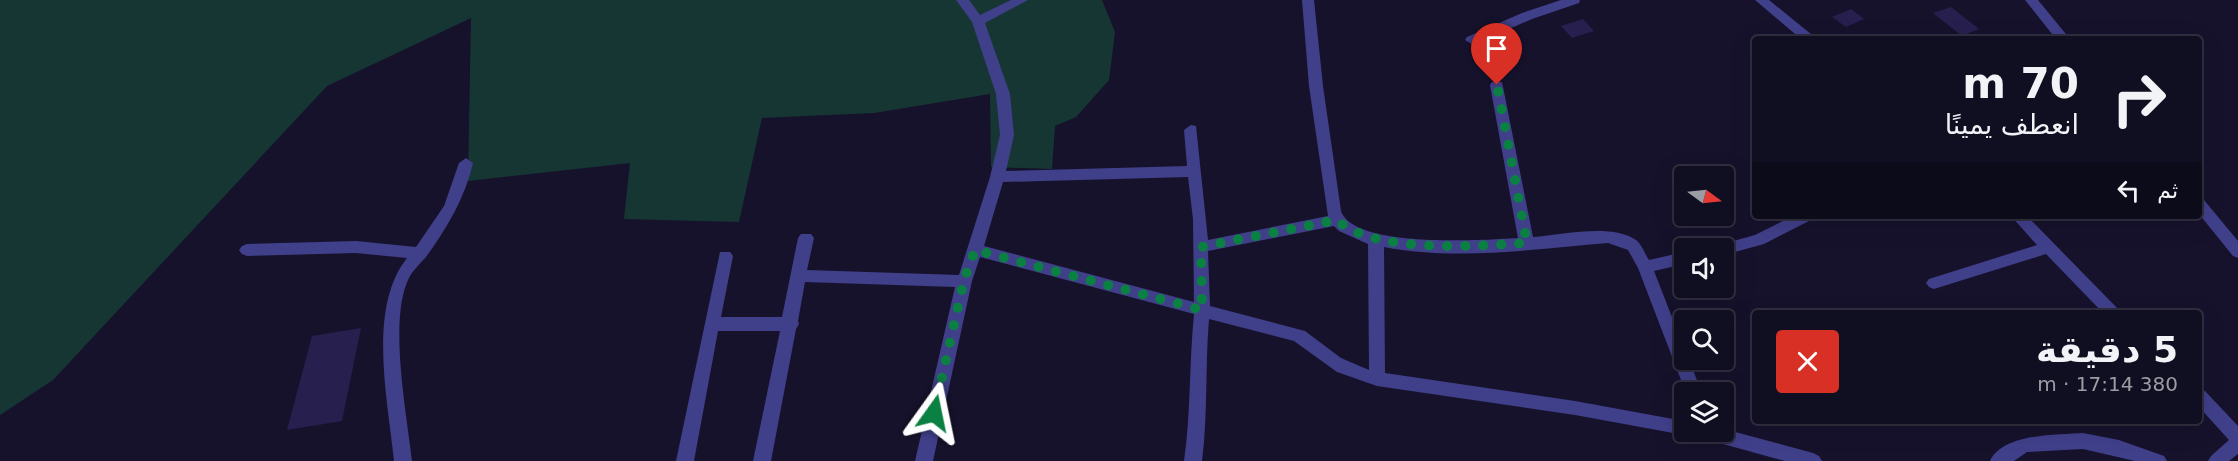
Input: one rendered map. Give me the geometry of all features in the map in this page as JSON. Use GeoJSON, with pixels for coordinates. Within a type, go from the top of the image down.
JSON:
{"type":"FeatureCollection","features":[{"type":"Feature","properties":{"kind":"street"},"geometry":{"type":"LineString","coordinates":[[924,461],[964,280],[997,177],[1007,135],[1006,107],[978,21],[962,0]]}},
{"type":"Feature","properties":{"kind":"street"},"geometry":{"type":"LineString","coordinates":[[978,21],[1022,0]]}},
{"type":"Feature","properties":{"kind":"street"},"geometry":{"type":"LineString","coordinates":[[1308,0],[1316,86],[1333,208],[1337,220],[1358,234],[1376,239],[1429,245],[1527,243],[1608,237],[1622,240],[1633,246],[1645,267],[1690,382]]}},
{"type":"Feature","properties":{"kind":"street"},"geometry":{"type":"LineString","coordinates":[[1472,40],[1527,16],[1574,0]]}},
{"type":"Feature","properties":{"kind":"street"},"geometry":{"type":"LineString","coordinates":[[1761,0],[1805,36]]}},
{"type":"Feature","properties":{"kind":"street"},"geometry":{"type":"LineString","coordinates":[[2031,0],[2057,36]]}},
{"type":"Feature","properties":{"kind":"street"},"geometry":{"type":"LineString","coordinates":[[1497,85],[1527,243]]}},
{"type":"Feature","properties":{"kind":"street"},"geometry":{"type":"LineString","coordinates":[[1191,130],[1201,247],[1202,310],[1197,368],[1197,432],[1193,461]]}},
{"type":"Feature","properties":{"kind":"street"},"geometry":{"type":"LineString","coordinates":[[403,461],[392,311],[401,279],[449,212],[460,188],[466,162]]}},
{"type":"Feature","properties":{"kind":"street"},"geometry":{"type":"LineString","coordinates":[[997,177],[1195,171]]}},
{"type":"Feature","properties":{"kind":"street"},"geometry":{"type":"LineString","coordinates":[[2202,208],[2238,252]]}},
{"type":"Feature","properties":{"kind":"street"},"geometry":{"type":"LineString","coordinates":[[1734,246],[1759,240],[1800,219]]}},
{"type":"Feature","properties":{"kind":"street"},"geometry":{"type":"LineString","coordinates":[[2021,219],[2111,310]]}},
{"type":"Feature","properties":{"kind":"street"},"geometry":{"type":"LineString","coordinates":[[1201,247],[1337,220]]}},
{"type":"Feature","properties":{"kind":"street"},"geometry":{"type":"LineString","coordinates":[[762,461],[806,238]]}},
{"type":"Feature","properties":{"kind":"street"},"geometry":{"type":"LineString","coordinates":[[1376,239],[1377,380]]}},
{"type":"Feature","properties":{"kind":"street"},"geometry":{"type":"LineString","coordinates":[[247,250],[356,247],[420,253]]}},
{"type":"Feature","properties":{"kind":"street"},"geometry":{"type":"LineString","coordinates":[[1934,283],[2048,247]]}},
{"type":"Feature","properties":{"kind":"street"},"geometry":{"type":"LineString","coordinates":[[975,250],[1299,336],[1341,368],[1377,380],[1575,408],[1674,426]]}},
{"type":"Feature","properties":{"kind":"street"},"geometry":{"type":"LineString","coordinates":[[685,461],[725,256]]}},
{"type":"Feature","properties":{"kind":"street"},"geometry":{"type":"LineString","coordinates":[[1645,267],[1674,260]]}},
{"type":"Feature","properties":{"kind":"street"},"geometry":{"type":"LineString","coordinates":[[799,276],[964,280]]}},
{"type":"Feature","properties":{"kind":"street"},"geometry":{"type":"LineString","coordinates":[[711,324],[790,324]]}},
{"type":"Feature","properties":{"kind":"street"},"geometry":{"type":"LineString","coordinates":[[2202,399],[2238,438]]}},
{"type":"Feature","properties":{"kind":"street"},"geometry":{"type":"LineString","coordinates":[[1734,440],[1813,461]]}},
{"type":"Feature","properties":{"kind":"street"},"geometry":{"type":"LineString","coordinates":[[1999,461],[2024,445],[2083,441],[2119,448],[2157,461]]}},
{"type":"Feature","properties":{"kind":"street"},"geometry":{"type":"LineString","coordinates":[[2217,461],[2238,443]]}},
{"type":"Feature","properties":{"kind":"green space"},"geometry":{"type":"Polygon","coordinates":[[[0,0],[1102,0],[1115,32],[1109,80],[1076,117],[1055,126],[1052,169],[991,167],[990,94],[874,113],[762,118],[739,222],[624,219],[630,163],[468,181],[471,18],[327,86],[53,380],[0,415],[0,0]]]}},
{"type":"Feature","properties":{"kind":"building"},"geometry":{"type":"Polygon","coordinates":[[[1951,7],[1979,29],[1962,36],[1933,13],[1951,7]]]}},
{"type":"Feature","properties":{"kind":"building"},"geometry":{"type":"Polygon","coordinates":[[[1851,9],[1864,19],[1846,27],[1832,17],[1851,9]]]}},
{"type":"Feature","properties":{"kind":"building"},"geometry":{"type":"Polygon","coordinates":[[[1583,19],[1594,31],[1572,38],[1561,26],[1583,19]]]}},
{"type":"Feature","properties":{"kind":"building"},"geometry":{"type":"Polygon","coordinates":[[[361,328],[342,421],[287,430],[312,336],[361,328]]]}},
{"type":"Feature","properties":{"kind":"route"},"geometry":{"type":"LineString","coordinates":[[934,413],[964,280],[975,250],[1202,310],[1201,247],[1337,220],[1358,234],[1404,243],[1429,245],[1527,243],[1497,85]]}}]}
